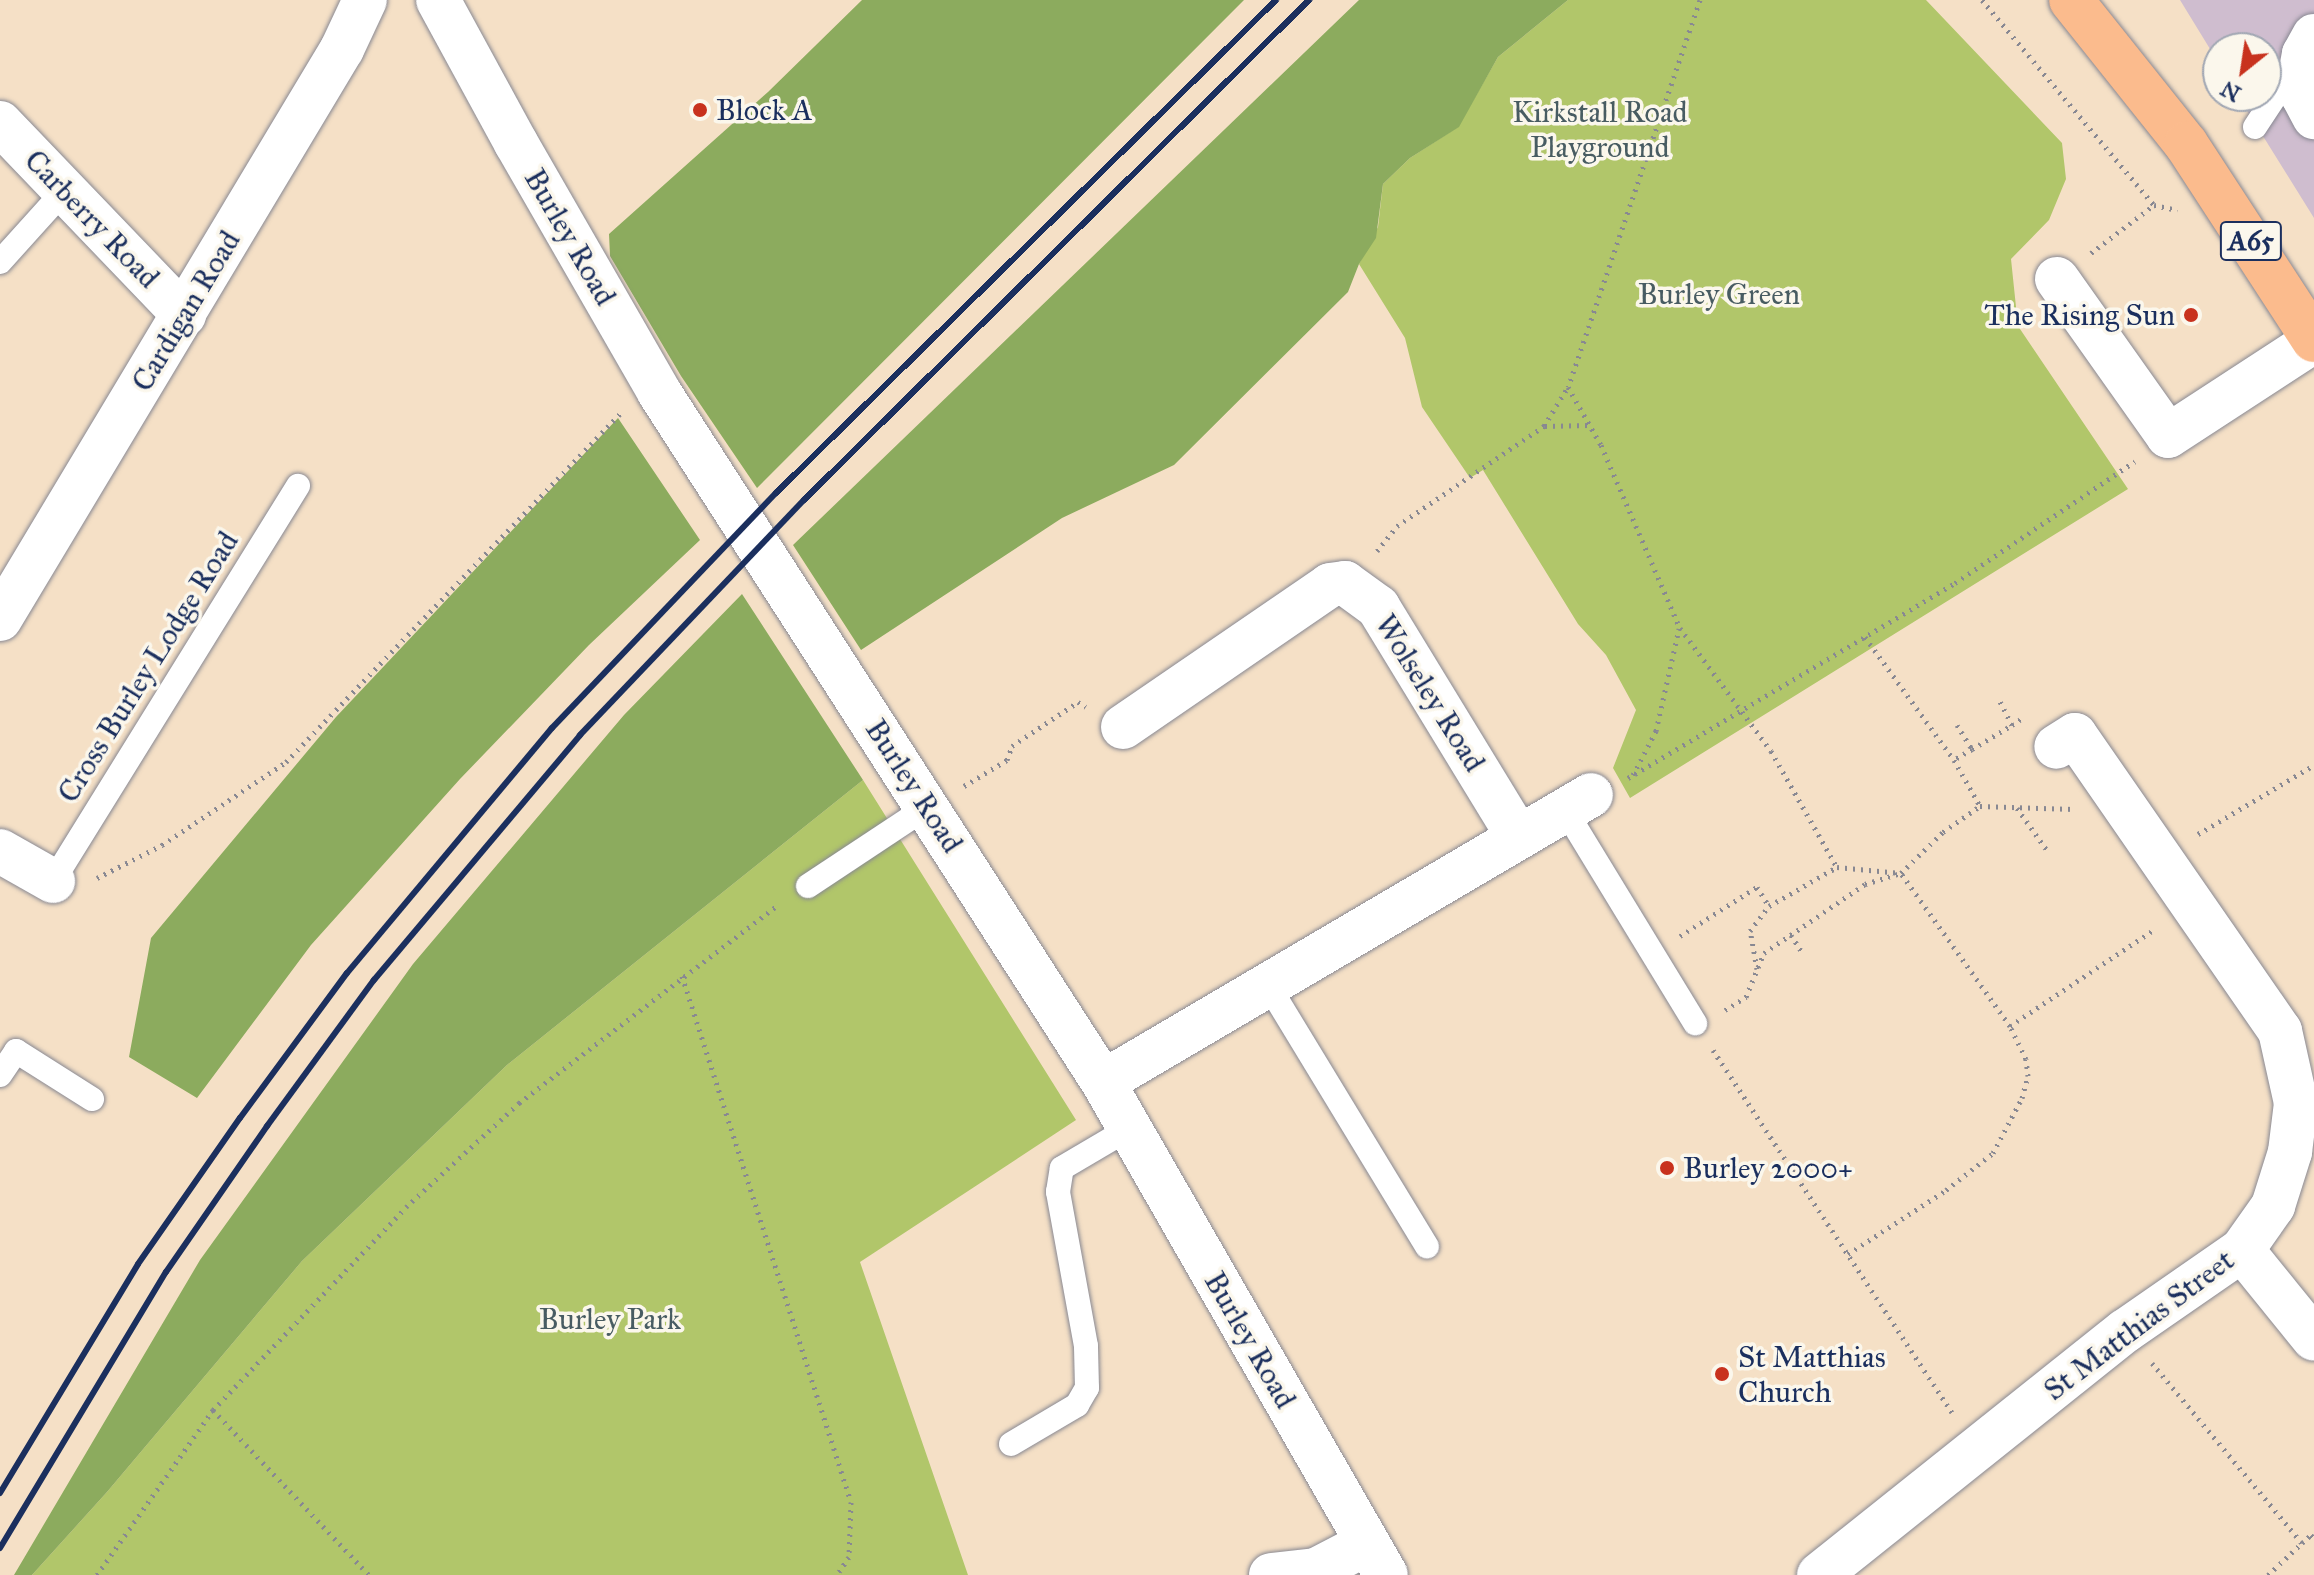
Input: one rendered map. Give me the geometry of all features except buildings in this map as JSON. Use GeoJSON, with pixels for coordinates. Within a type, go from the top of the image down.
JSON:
{"type":"FeatureCollection","features":[{"type":"Feature","properties":{"kind":"main road","name":"A65"},"geometry":{"type":"LineString","coordinates":[[2071,0],[2186,144],[2314,340]]}},
{"type":"Feature","properties":{"kind":"main road","name":"A65"},"geometry":{"type":"LineString","coordinates":[[2105,0],[2186,144]]}},
{"type":"Feature","properties":{"kind":"street","name":"Cardigan Road"},"geometry":{"type":"LineString","coordinates":[[0,619],[342,49],[365,0]]}},
{"type":"Feature","properties":{"kind":"street","name":"Burley Road"},"geometry":{"type":"LineString","coordinates":[[438,0],[653,381],[787,595],[929,806],[1103,1082],[1376,1559]]}},
{"type":"Feature","properties":{"kind":"street"},"geometry":{"type":"LineString","coordinates":[[2307,56],[2303,96],[2314,117]]}},
{"type":"Feature","properties":{"kind":"street","name":"Carberry Road"},"geometry":{"type":"LineString","coordinates":[[0,123],[184,315]]}},
{"type":"Feature","properties":{"kind":"street"},"geometry":{"type":"LineString","coordinates":[[2057,279],[2168,436],[2314,340]]}},
{"type":"Feature","properties":{"kind":"street"},"geometry":{"type":"LineString","coordinates":[[1123,727],[1323,590],[1345,583]]}},
{"type":"Feature","properties":{"kind":"street","name":"Wolseley Road"},"geometry":{"type":"LineString","coordinates":[[1345,583],[1378,607],[1518,836]]}},
{"type":"Feature","properties":{"kind":"street","name":"St Matthias Street"},"geometry":{"type":"LineString","coordinates":[[1819,1575],[2125,1331],[2242,1250],[2273,1206],[2290,1152],[2296,1103],[2280,1031],[2075,735],[2056,747]]}},
{"type":"Feature","properties":{"kind":"street"},"geometry":{"type":"LineString","coordinates":[[1103,1082],[1578,803]]}},
{"type":"Feature","properties":{"kind":"street"},"geometry":{"type":"LineString","coordinates":[[0,851],[53,881]]}},
{"type":"Feature","properties":{"kind":"street"},"geometry":{"type":"LineString","coordinates":[[2242,1250],[2314,1339]]}},
{"type":"Feature","properties":{"kind":"street"},"geometry":{"type":"LineString","coordinates":[[1271,1575],[1376,1559]]}},
{"type":"Feature","properties":{"kind":"lane"},"geometry":{"type":"LineString","coordinates":[[2255,127],[2307,56]]}},
{"type":"Feature","properties":{"kind":"lane"},"geometry":{"type":"LineString","coordinates":[[0,262],[64,191]]}},
{"type":"Feature","properties":{"kind":"lane","name":"Cross Burley Lodge Road"},"geometry":{"type":"LineString","coordinates":[[53,881],[298,486]]}},
{"type":"Feature","properties":{"kind":"lane"},"geometry":{"type":"LineString","coordinates":[[1578,803],[1652,953],[1695,1023]]}},
{"type":"Feature","properties":{"kind":"lane"},"geometry":{"type":"LineString","coordinates":[[808,886],[929,806]]}},
{"type":"Feature","properties":{"kind":"lane"},"geometry":{"type":"LineString","coordinates":[[1268,985],[1427,1246]]}},
{"type":"Feature","properties":{"kind":"lane"},"geometry":{"type":"LineString","coordinates":[[0,1075],[16,1051],[92,1099]]}},
{"type":"Feature","properties":{"kind":"lane"},"geometry":{"type":"LineString","coordinates":[[1011,1444],[1077,1405],[1087,1388],[1086,1346],[1058,1192],[1062,1168],[1130,1128]]}},
{"type":"Feature","properties":{"kind":"path"},"geometry":{"type":"LineString","coordinates":[[1345,583],[1397,526],[1544,426],[1568,387],[1700,0]]}},
{"type":"Feature","properties":{"kind":"path"},"geometry":{"type":"LineString","coordinates":[[1982,0],[2154,205],[2238,221]]}},
{"type":"Feature","properties":{"kind":"path"},"geometry":{"type":"LineString","coordinates":[[2057,279],[2154,205]]}},
{"type":"Feature","properties":{"kind":"path"},"geometry":{"type":"LineString","coordinates":[[53,881],[92,880],[162,845],[286,762],[653,381]]}},
{"type":"Feature","properties":{"kind":"path"},"geometry":{"type":"LineString","coordinates":[[1568,387],[1589,425],[1680,628],[1743,712],[1816,825],[1837,867]]}},
{"type":"Feature","properties":{"kind":"path"},"geometry":{"type":"LineString","coordinates":[[1544,426],[1589,425]]}},
{"type":"Feature","properties":{"kind":"path"},"geometry":{"type":"LineString","coordinates":[[1680,628],[1656,731],[1632,776],[1968,574],[2112,479],[2168,436]]}},
{"type":"Feature","properties":{"kind":"path"},"geometry":{"type":"LineString","coordinates":[[1865,637],[1954,760],[1980,806]]}},
{"type":"Feature","properties":{"kind":"path"},"geometry":{"type":"LineString","coordinates":[[1954,760],[2012,725],[1998,697]]}},
{"type":"Feature","properties":{"kind":"path"},"geometry":{"type":"LineString","coordinates":[[929,806],[1007,760],[1012,746],[1078,702],[1123,727]]}},
{"type":"Feature","properties":{"kind":"path"},"geometry":{"type":"LineString","coordinates":[[1957,725],[1972,749]]}},
{"type":"Feature","properties":{"kind":"path"},"geometry":{"type":"LineString","coordinates":[[2162,860],[2314,765]]}},
{"type":"Feature","properties":{"kind":"path"},"geometry":{"type":"LineString","coordinates":[[1977,1448],[1695,1023],[1721,1013],[1746,997],[1764,953],[1865,884],[1901,873],[1943,832],[1980,806],[2084,810],[2114,791]]}},
{"type":"Feature","properties":{"kind":"path"},"geometry":{"type":"LineString","coordinates":[[2016,807],[2049,853]]}},
{"type":"Feature","properties":{"kind":"path"},"geometry":{"type":"LineString","coordinates":[[1757,970],[1750,931],[1769,906],[1837,867],[1901,873],[2010,1026],[2026,1059],[2028,1076],[2022,1098],[1993,1153],[1946,1190],[1848,1254]]}},
{"type":"Feature","properties":{"kind":"path"},"geometry":{"type":"LineString","coordinates":[[97,1575],[213,1410],[417,1196],[519,1103],[765,913],[808,886]]}},
{"type":"Feature","properties":{"kind":"path"},"geometry":{"type":"LineString","coordinates":[[1652,953],[1757,887],[1769,906]]}},
{"type":"Feature","properties":{"kind":"path"},"geometry":{"type":"LineString","coordinates":[[2010,1026],[2192,904]]}},
{"type":"Feature","properties":{"kind":"path"},"geometry":{"type":"LineString","coordinates":[[1791,935],[1802,952]]}},
{"type":"Feature","properties":{"kind":"path"},"geometry":{"type":"LineString","coordinates":[[682,976],[851,1502],[849,1557],[837,1575]]}},
{"type":"Feature","properties":{"kind":"path"},"geometry":{"type":"LineString","coordinates":[[2125,1331],[2302,1543]]}},
{"type":"Feature","properties":{"kind":"path"},"geometry":{"type":"LineString","coordinates":[[213,1410],[369,1575]]}},
{"type":"Feature","properties":{"kind":"path"},"geometry":{"type":"LineString","coordinates":[[2268,1575],[2311,1535],[2314,1538]]}},
{"type":"Feature","properties":{"kind":"shaded area"},"geometry":{"type":"Polygon","coordinates":[[[2180,0],[2314,0],[2314,218],[2248,112],[2282,112],[2282,32],[2202,32],[2202,36],[2180,0]]]}},
{"type":"Feature","properties":{"kind":"green space"},"geometry":{"type":"Polygon","coordinates":[[[862,0],[1244,0],[757,488],[681,376],[610,256],[609,234],[768,92],[862,0]]]}},
{"type":"Feature","properties":{"kind":"green space"},"geometry":{"type":"Polygon","coordinates":[[[1359,0],[1568,0],[1498,57],[1459,127],[1410,158],[1383,184],[1376,238],[1359,264],[1348,292],[1174,465],[1062,518],[861,650],[793,545],[1359,0]]]}},
{"type":"Feature","properties":{"kind":"green space","name":"Burley Green"},"geometry":{"type":"Polygon","coordinates":[[[1568,0],[1926,0],[2062,143],[2066,179],[2049,220],[2011,259],[2018,326],[2128,489],[1630,798],[1613,768],[1636,710],[1606,655],[1578,624],[1483,470],[1470,478],[1422,407],[1405,338],[1359,264],[1378,227],[1383,184],[1410,158],[1458,127],[1498,57],[1568,0]]]}},
{"type":"Feature","properties":{"kind":"green space"},"geometry":{"type":"Polygon","coordinates":[[[618,418],[700,540],[589,645],[460,779],[311,945],[197,1098],[129,1057],[151,938],[336,717],[618,418]]]}},
{"type":"Feature","properties":{"kind":"green space"},"geometry":{"type":"Polygon","coordinates":[[[742,594],[863,780],[507,1065],[302,1261],[107,1492],[32,1575],[14,1575],[200,1260],[413,964],[624,715],[742,594]]]}},
{"type":"Feature","properties":{"kind":"green space","name":"Burley Park"},"geometry":{"type":"Polygon","coordinates":[[[863,780],[1076,1120],[860,1262],[968,1575],[32,1575],[107,1492],[302,1261],[507,1065],[863,780]]]}},
{"type":"Feature","properties":{"kind":"railway"},"geometry":{"type":"LineString","coordinates":[[0,1493],[138,1264],[240,1118],[347,973],[552,728],[776,493],[1276,0]]}},
{"type":"Feature","properties":{"kind":"railway"},"geometry":{"type":"LineString","coordinates":[[0,1548],[166,1272],[267,1126],[374,980],[580,735],[804,500],[1309,0]]}},
{"type":"Feature","properties":{"kind":"place","name":"Block A"},"geometry":{"type":"Point","coordinates":[700,110]}},
{"type":"Feature","properties":{"kind":"place","name":"The Rising Sun"},"geometry":{"type":"Point","coordinates":[2191,315]}},
{"type":"Feature","properties":{"kind":"place","name":"Burley 2000+"},"geometry":{"type":"Point","coordinates":[1667,1168]}},
{"type":"Feature","properties":{"kind":"place","name":"St Matthias Church"},"geometry":{"type":"Point","coordinates":[1722,1374]}},
{"type":"Feature","properties":{"kind":"park label","name":"Kirkstall Road Playground"},"geometry":{"type":"Point","coordinates":[1600,129]}}]}
